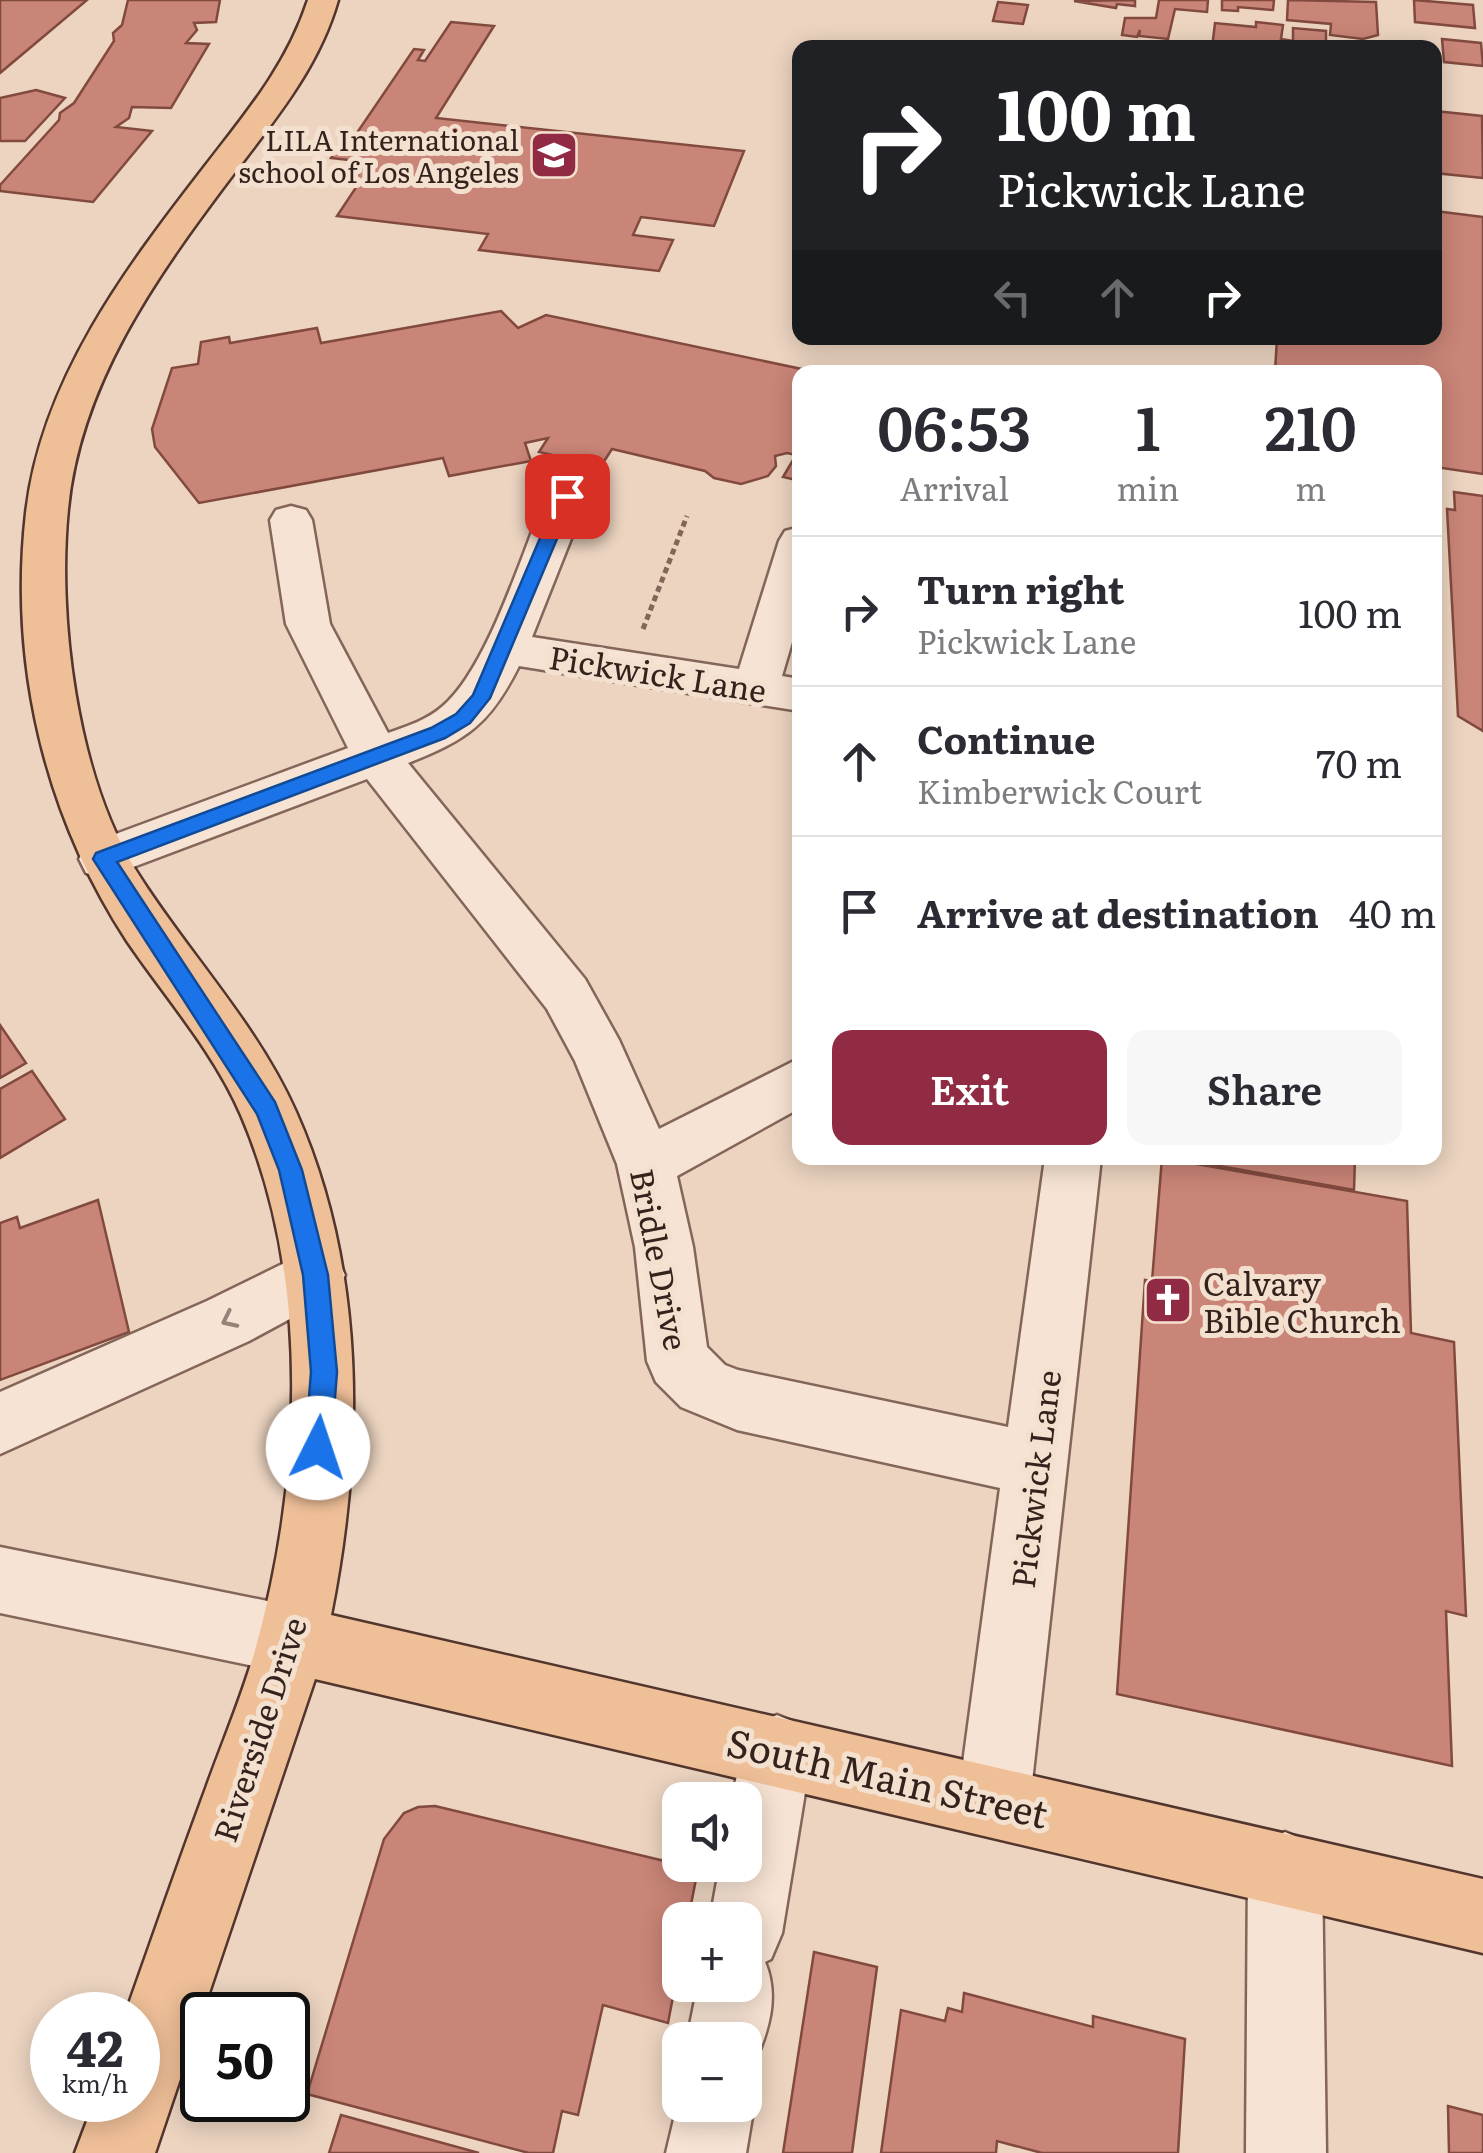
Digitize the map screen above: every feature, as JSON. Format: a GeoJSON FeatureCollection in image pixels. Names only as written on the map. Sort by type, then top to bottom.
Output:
{"type":"FeatureCollection","features":[{"type":"Feature","properties":{"kind":"main road","name":"Riverside Drive"},"geometry":{"type":"LineString","coordinates":[[160,2026],[292,1640],[312,1523],[324,1372],[316,1275],[290,1170],[267,1110],[104,859],[80,798],[53,680],[42,601],[48,502],[62,439],[82,382],[110,326],[181,221],[298,66],[315,34],[323,0]]}},
{"type":"Feature","properties":{"kind":"main road","name":"South Main Street"},"geometry":{"type":"LineString","coordinates":[[292,1640],[1483,1916]]}},
{"type":"Feature","properties":{"kind":"main road"},"geometry":{"type":"LineString","coordinates":[[115,2153],[126,2122]]}},
{"type":"Feature","properties":{"kind":"street"},"geometry":{"type":"LineString","coordinates":[[504,648],[567,496]]}},
{"type":"Feature","properties":{"kind":"street","name":"Bridle Drive"},"geometry":{"type":"LineString","coordinates":[[292,520],[308,624],[376,756],[566,994],[600,1056],[646,1164],[664,1248],[678,1360],[704,1386],[737,1400],[1038,1465]]}},
{"type":"Feature","properties":{"kind":"street"},"geometry":{"type":"LineString","coordinates":[[778,691],[792,596]]}},
{"type":"Feature","properties":{"kind":"street","name":"Pickwick Lane"},"geometry":{"type":"LineString","coordinates":[[104,859],[438,733],[463,718],[480,698],[504,648],[778,691]]}},
{"type":"Feature","properties":{"kind":"street"},"geometry":{"type":"LineString","coordinates":[[646,1164],[792,1085]]}},
{"type":"Feature","properties":{"kind":"street","name":"Pickwick Lane"},"geometry":{"type":"LineString","coordinates":[[994,1800],[1072,1165]]}},
{"type":"Feature","properties":{"kind":"street"},"geometry":{"type":"LineString","coordinates":[[0,1423],[228,1321],[316,1275]]}},
{"type":"Feature","properties":{"kind":"street"},"geometry":{"type":"LineString","coordinates":[[0,1580],[292,1640]]}},
{"type":"Feature","properties":{"kind":"street"},"geometry":{"type":"LineString","coordinates":[[750,1902],[777,1750]]}},
{"type":"Feature","properties":{"kind":"street"},"geometry":{"type":"LineString","coordinates":[[1285,1870],[1286,2153]]}},
{"type":"Feature","properties":{"kind":"street"},"geometry":{"type":"LineString","coordinates":[[706,2153],[712,2122]]}},
{"type":"Feature","properties":{"kind":"path"},"geometry":{"type":"LineString","coordinates":[[628,668],[687,516]]}},
{"type":"Feature","properties":{"kind":"building"},"geometry":{"type":"Polygon","coordinates":[[[0,0],[87,0],[0,73],[0,0]]]}},
{"type":"Feature","properties":{"kind":"building"},"geometry":{"type":"Polygon","coordinates":[[[128,0],[220,0],[216,22],[194,23],[197,30],[186,43],[209,44],[171,108],[132,107],[129,118],[116,127],[152,131],[93,202],[0,191],[0,185],[59,120],[60,113],[74,103],[114,41],[113,33],[122,25],[128,0]]]}},
{"type":"Feature","properties":{"kind":"building"},"geometry":{"type":"Polygon","coordinates":[[[1135,0],[1135,6],[1117,4],[1116,8],[1074,1],[1135,0]]]}},
{"type":"Feature","properties":{"kind":"building"},"geometry":{"type":"Polygon","coordinates":[[[1159,0],[1208,0],[1207,12],[1175,9],[1168,39],[1139,36],[1140,30],[1137,37],[1122,35],[1125,18],[1156,18],[1159,0]]]}},
{"type":"Feature","properties":{"kind":"building"},"geometry":{"type":"Polygon","coordinates":[[[1222,0],[1274,0],[1273,10],[1238,7],[1238,11],[1222,10],[1222,0]]]}},
{"type":"Feature","properties":{"kind":"building"},"geometry":{"type":"Polygon","coordinates":[[[1288,0],[1376,2],[1378,35],[1363,39],[1330,35],[1331,24],[1287,20],[1288,0]]]}},
{"type":"Feature","properties":{"kind":"building"},"geometry":{"type":"Polygon","coordinates":[[[1414,0],[1473,5],[1475,28],[1415,22],[1414,0]]]}},
{"type":"Feature","properties":{"kind":"building"},"geometry":{"type":"Polygon","coordinates":[[[998,2],[1028,5],[1023,24],[993,21],[998,2]]]}},
{"type":"Feature","properties":{"kind":"building"},"geometry":{"type":"Polygon","coordinates":[[[451,22],[494,26],[436,118],[744,151],[714,226],[641,217],[633,235],[673,240],[659,271],[479,250],[488,234],[337,216],[359,183],[353,182],[367,162],[331,158],[338,148],[346,149],[414,49],[424,50],[418,60],[425,61],[451,22]]]}},
{"type":"Feature","properties":{"kind":"building"},"geometry":{"type":"Polygon","coordinates":[[[1256,22],[1283,25],[1281,39],[1287,40],[1213,40],[1215,23],[1256,27],[1256,22]]]}},
{"type":"Feature","properties":{"kind":"building"},"geometry":{"type":"Polygon","coordinates":[[[1293,28],[1326,31],[1326,40],[1293,40],[1293,28]]]}},
{"type":"Feature","properties":{"kind":"building"},"geometry":{"type":"Polygon","coordinates":[[[1442,39],[1481,43],[1483,66],[1444,62],[1442,39]]]}},
{"type":"Feature","properties":{"kind":"building"},"geometry":{"type":"Polygon","coordinates":[[[36,90],[65,98],[25,141],[0,141],[0,98],[36,90]]]}},
{"type":"Feature","properties":{"kind":"building"},"geometry":{"type":"Polygon","coordinates":[[[1442,112],[1482,116],[1483,178],[1442,174],[1442,112]]]}},
{"type":"Feature","properties":{"kind":"building"},"geometry":{"type":"Polygon","coordinates":[[[1442,212],[1483,217],[1483,474],[1442,468],[1442,365],[1275,365],[1277,345],[1442,345],[1442,212]]]}},
{"type":"Feature","properties":{"kind":"building"},"geometry":{"type":"Polygon","coordinates":[[[501,311],[518,328],[546,315],[792,367],[792,454],[775,456],[776,466],[768,476],[741,484],[714,478],[705,471],[612,449],[601,466],[539,452],[548,438],[525,443],[531,461],[449,476],[443,458],[199,503],[155,447],[152,429],[172,368],[198,364],[201,342],[229,337],[230,343],[317,328],[321,343],[501,311]]]}},
{"type":"Feature","properties":{"kind":"building"},"geometry":{"type":"Polygon","coordinates":[[[792,462],[792,479],[783,477],[792,462]]]}},
{"type":"Feature","properties":{"kind":"building"},"geometry":{"type":"Polygon","coordinates":[[[1454,492],[1483,496],[1483,731],[1458,716],[1447,509],[1455,510],[1454,492]]]}},
{"type":"Feature","properties":{"kind":"building"},"geometry":{"type":"Polygon","coordinates":[[[0,1025],[26,1063],[0,1078],[0,1025]]]}},
{"type":"Feature","properties":{"kind":"building"},"geometry":{"type":"Polygon","coordinates":[[[32,1071],[65,1119],[0,1158],[0,1089],[32,1071]]]}},
{"type":"Feature","properties":{"kind":"building"},"geometry":{"type":"Polygon","coordinates":[[[1161,1165],[1202,1165],[1407,1201],[1411,1333],[1454,1342],[1466,1616],[1446,1611],[1452,1766],[1117,1694],[1145,1280],[1152,1281],[1161,1165]]]}},
{"type":"Feature","properties":{"kind":"building"},"geometry":{"type":"Polygon","coordinates":[[[1214,1165],[1355,1165],[1354,1190],[1214,1165]]]}},
{"type":"Feature","properties":{"kind":"building"},"geometry":{"type":"Polygon","coordinates":[[[98,1200],[129,1332],[0,1380],[0,1223],[17,1217],[20,1228],[98,1200]]]}},
{"type":"Feature","properties":{"kind":"building"},"geometry":{"type":"Polygon","coordinates":[[[435,1806],[662,1860],[662,1882],[695,1882],[692,1902],[662,1902],[662,2002],[672,2002],[668,2022],[603,2005],[578,2115],[562,2111],[553,2153],[529,2153],[310,2095],[384,1839],[404,1813],[435,1806]]]}},
{"type":"Feature","properties":{"kind":"building"},"geometry":{"type":"Polygon","coordinates":[[[814,1952],[877,1967],[852,2153],[783,2153],[814,1952]]]}},
{"type":"Feature","properties":{"kind":"building"},"geometry":{"type":"Polygon","coordinates":[[[964,1993],[1093,2027],[1093,2016],[1185,2039],[1178,2153],[1042,2153],[997,2141],[996,2153],[881,2153],[901,2010],[945,2021],[948,2008],[962,2012],[964,1993]]]}},
{"type":"Feature","properties":{"kind":"building"},"geometry":{"type":"Polygon","coordinates":[[[1448,2106],[1483,2115],[1483,2153],[1449,2153],[1448,2106]]]}},
{"type":"Feature","properties":{"kind":"building"},"geometry":{"type":"Polygon","coordinates":[[[341,2115],[479,2153],[329,2153],[341,2115]]]}},
{"type":"Feature","properties":{"kind":"place","name":"LILA International school of Los Angeles"},"geometry":{"type":"Point","coordinates":[554,155]}},
{"type":"Feature","properties":{"kind":"place","name":"Calvary Bible Church"},"geometry":{"type":"Point","coordinates":[1168,1300]}},
{"type":"Feature","properties":{"kind":"route"},"geometry":{"type":"LineString","coordinates":[[318,1448],[324,1372],[316,1275],[290,1170],[267,1110],[104,859],[438,733],[463,718],[480,698],[504,648],[567,496]]}}]}
